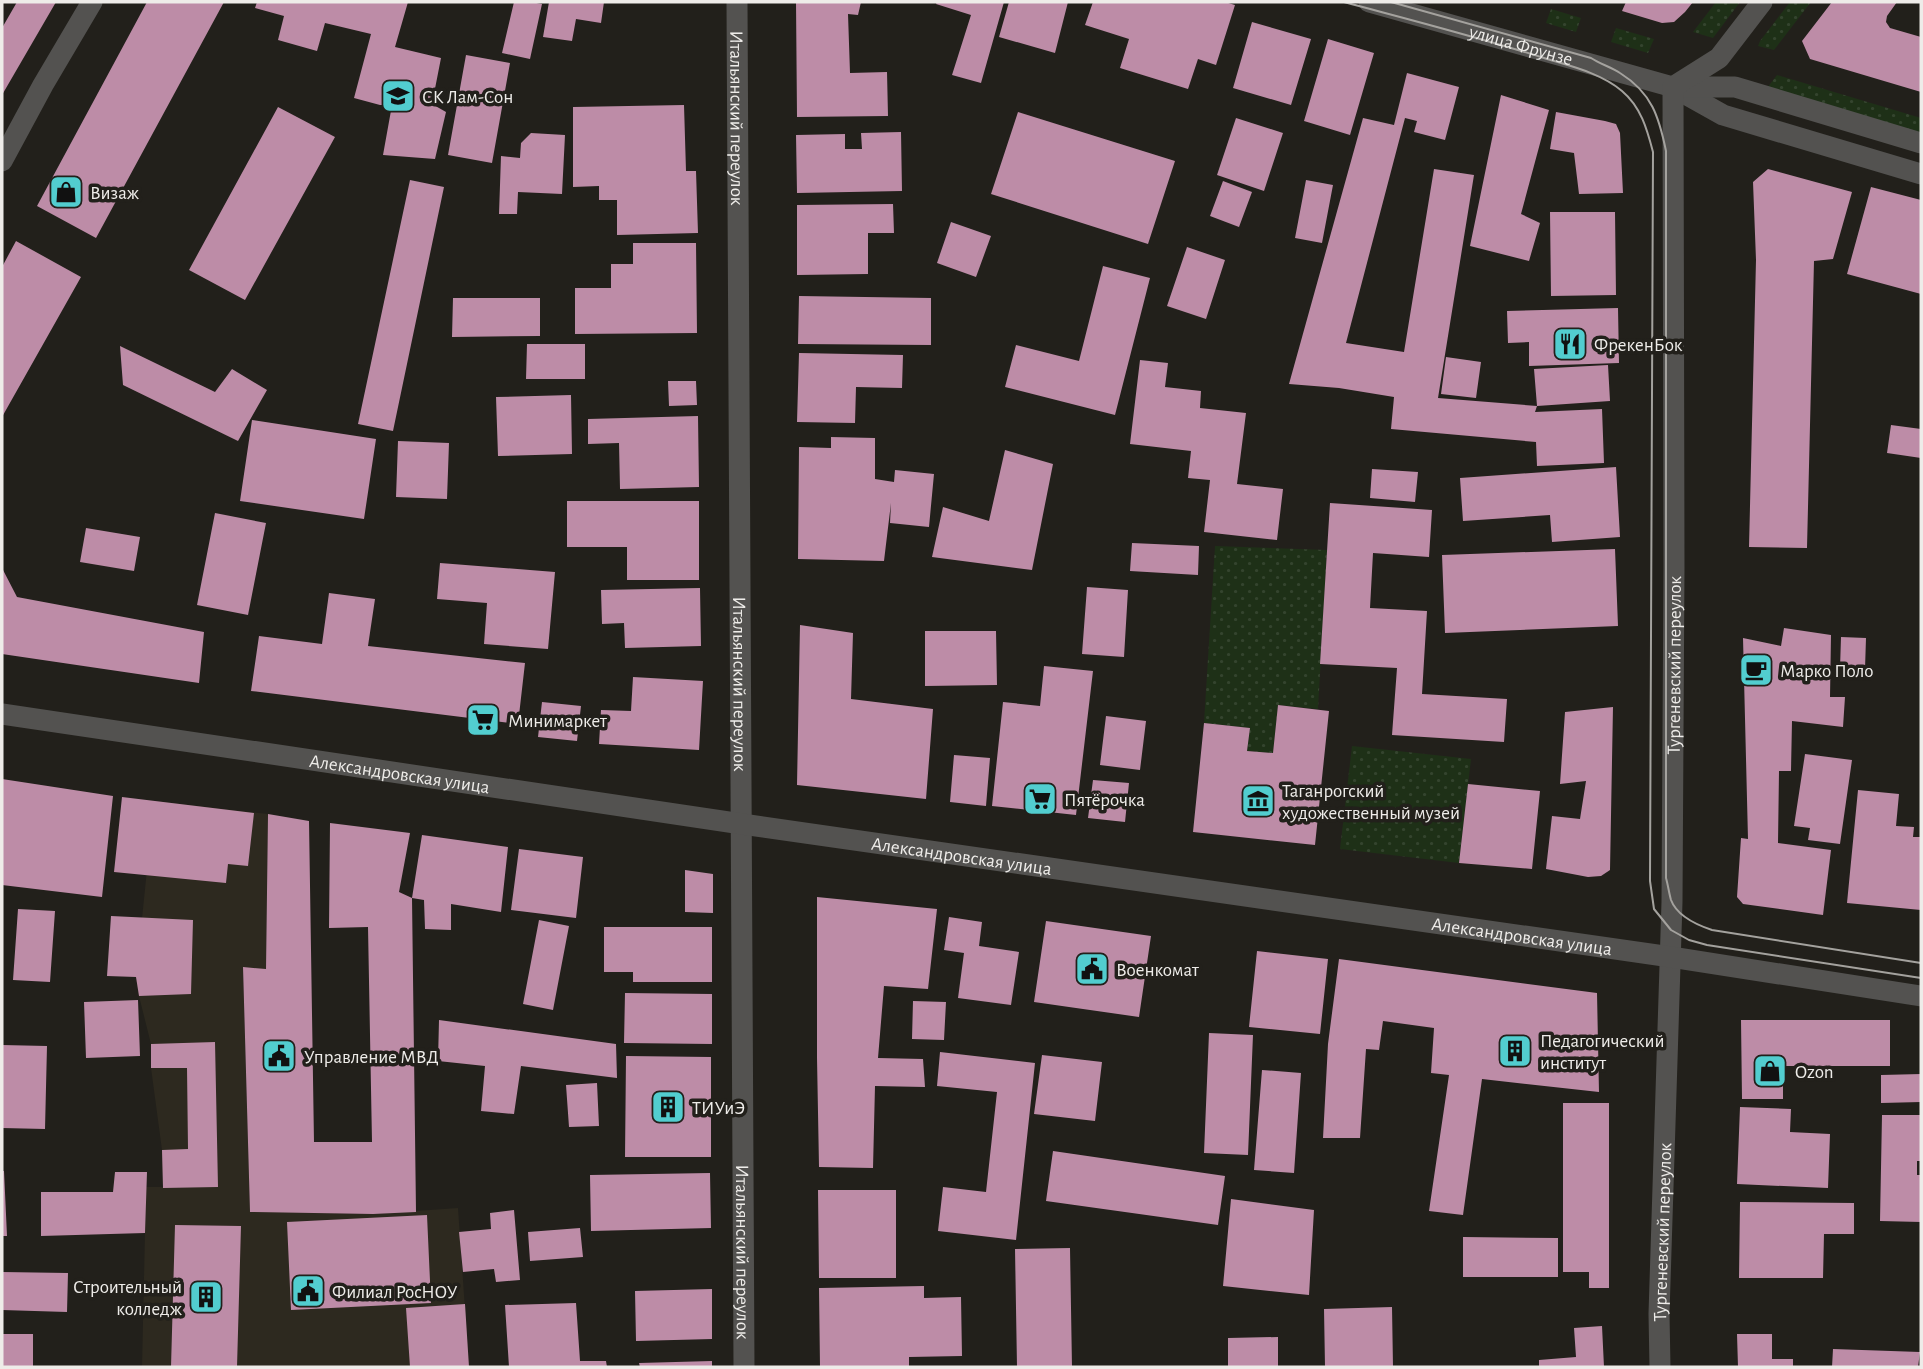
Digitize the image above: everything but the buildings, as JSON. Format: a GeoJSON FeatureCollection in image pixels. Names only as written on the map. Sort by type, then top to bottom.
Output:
{"type":"FeatureCollection","features":[{"type":"Feature","properties":{"kind":"street"},"geometry":{"type":"LineString","coordinates":[[2,161],[92,2]]}},
{"type":"Feature","properties":{"kind":"street","name":"Итальянский переулок"},"geometry":{"type":"LineString","coordinates":[[737,2],[744,1367]]}},
{"type":"Feature","properties":{"kind":"street","name":"улица Фрунзе"},"geometry":{"type":"LineString","coordinates":[[1368,2],[1673,87],[1723,115],[1921,174]]}},
{"type":"Feature","properties":{"kind":"street"},"geometry":{"type":"LineString","coordinates":[[1673,87],[1719,58],[1762,2]]}},
{"type":"Feature","properties":{"kind":"street","name":"улица Фрунзе"},"geometry":{"type":"LineString","coordinates":[[1673,87],[1734,87],[1921,143]]}},
{"type":"Feature","properties":{"kind":"street","name":"Тургеневский переулок"},"geometry":{"type":"LineString","coordinates":[[1660,1367],[1671,957],[1674,581],[1673,87]]}},
{"type":"Feature","properties":{"kind":"street","name":"Александровская улица"},"geometry":{"type":"LineString","coordinates":[[2,714],[742,824],[1671,957],[1921,996]]}},
{"type":"Feature","properties":{"kind":"shaded area"},"geometry":{"type":"Polygon","coordinates":[[[154,801],[268,814],[266,969],[243,968],[250,1211],[373,1214],[458,1208],[469,1367],[142,1367],[146,1187],[163,1187],[151,1044],[136,977],[154,801]]]}},
{"type":"Feature","properties":{"kind":"green space"},"geometry":{"type":"Polygon","coordinates":[[[1716,2],[1740,2],[1713,38],[1693,32],[1716,2]]]}},
{"type":"Feature","properties":{"kind":"green space"},"geometry":{"type":"Polygon","coordinates":[[[1790,2],[1811,2],[1774,50],[1758,46],[1760,41],[1790,2]]]}},
{"type":"Feature","properties":{"kind":"green space"},"geometry":{"type":"Polygon","coordinates":[[[1551,9],[1581,18],[1576,32],[1546,23],[1551,9]]]}},
{"type":"Feature","properties":{"kind":"green space"},"geometry":{"type":"Polygon","coordinates":[[[1616,28],[1654,39],[1648,53],[1611,42],[1616,28]]]}},
{"type":"Feature","properties":{"kind":"green space"},"geometry":{"type":"Polygon","coordinates":[[[1777,75],[1921,118],[1921,136],[1767,88],[1777,75]]]}},
{"type":"Feature","properties":{"kind":"green space"},"geometry":{"type":"Polygon","coordinates":[[[1215,546],[1327,550],[1318,709],[1278,705],[1273,753],[1247,751],[1250,728],[1204,723],[1215,546]]]}},
{"type":"Feature","properties":{"kind":"green space"},"geometry":{"type":"Polygon","coordinates":[[[1352,746],[1471,759],[1459,863],[1340,849],[1352,746]]]}},
{"type":"Feature","properties":{"kind":"tram line"},"geometry":{"type":"LineString","coordinates":[[1344,2],[1585,71],[1614,85],[1629,97],[1639,111],[1653,152],[1650,881],[1654,909],[1671,930],[1689,940],[1707,945],[1921,978]]}},
{"type":"Feature","properties":{"kind":"tram line"},"geometry":{"type":"LineString","coordinates":[[1391,2],[1591,58],[1620,73],[1640,89],[1657,117],[1666,151],[1666,878],[1674,906],[1688,919],[1712,930],[1921,963]]}},
{"type":"Feature","properties":{"kind":"place","name":"СК Лам-Сон"},"geometry":{"type":"Point","coordinates":[398,96]}},
{"type":"Feature","properties":{"kind":"place","name":"Визаж"},"geometry":{"type":"Point","coordinates":[66,192]}},
{"type":"Feature","properties":{"kind":"place","name":"ФрекенБок"},"geometry":{"type":"Point","coordinates":[1570,344]}},
{"type":"Feature","properties":{"kind":"place","name":"Марко Поло"},"geometry":{"type":"Point","coordinates":[1756,670]}},
{"type":"Feature","properties":{"kind":"place","name":"Минимаркет"},"geometry":{"type":"Point","coordinates":[483,720]}},
{"type":"Feature","properties":{"kind":"place","name":"Пятёрочка"},"geometry":{"type":"Point","coordinates":[1040,799]}},
{"type":"Feature","properties":{"kind":"place","name":"Таганрогский художественный музей"},"geometry":{"type":"Point","coordinates":[1258,801]}},
{"type":"Feature","properties":{"kind":"place","name":"Военкомат"},"geometry":{"type":"Point","coordinates":[1092,969]}},
{"type":"Feature","properties":{"kind":"place","name":"Педагогический институт"},"geometry":{"type":"Point","coordinates":[1515,1051]}},
{"type":"Feature","properties":{"kind":"place","name":"Управление МВД"},"geometry":{"type":"Point","coordinates":[279,1056]}},
{"type":"Feature","properties":{"kind":"place","name":"Ozon"},"geometry":{"type":"Point","coordinates":[1770,1071]}},
{"type":"Feature","properties":{"kind":"place","name":"ТИУиЭ"},"geometry":{"type":"Point","coordinates":[668,1107]}},
{"type":"Feature","properties":{"kind":"place","name":"Филиал РосНОУ"},"geometry":{"type":"Point","coordinates":[308,1291]}},
{"type":"Feature","properties":{"kind":"place","name":"Строительный колледж"},"geometry":{"type":"Point","coordinates":[206,1297]}}]}
